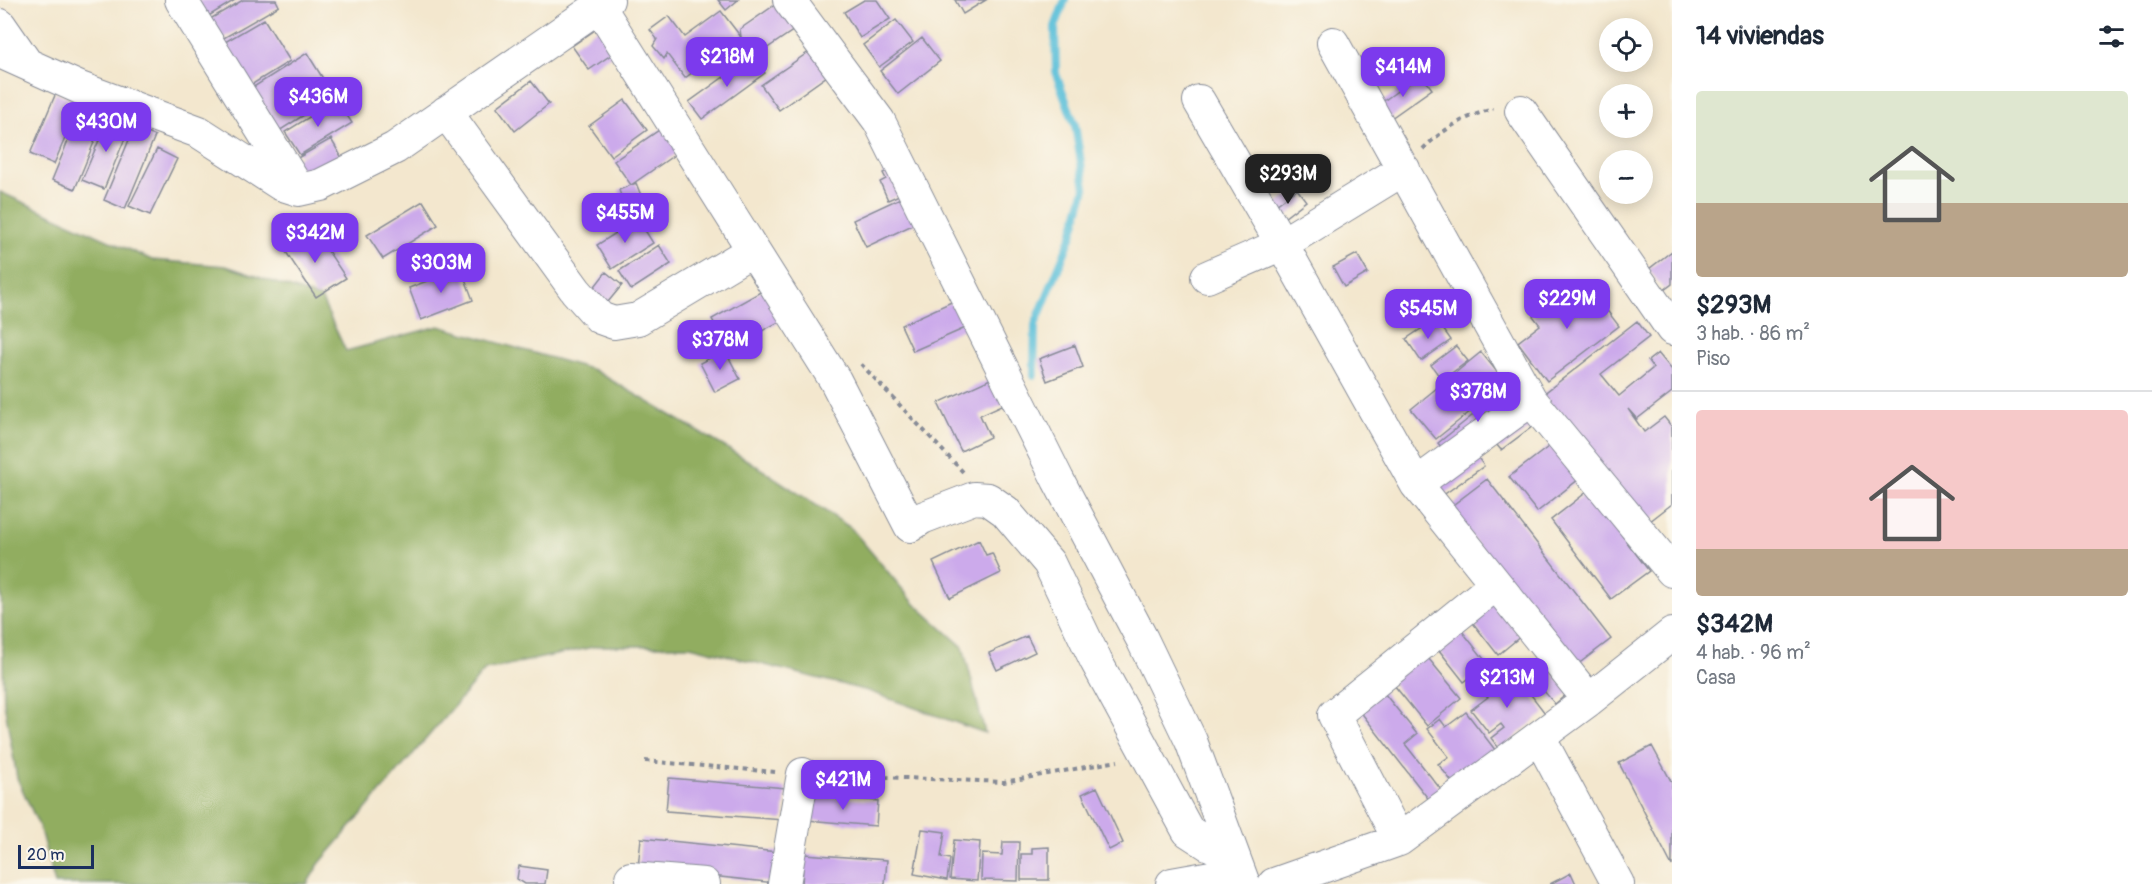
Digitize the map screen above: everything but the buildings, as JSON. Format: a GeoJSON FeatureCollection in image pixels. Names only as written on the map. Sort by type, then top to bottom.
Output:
{"type":"FeatureCollection","features":[{"type":"Feature","properties":{"kind":"street"},"geometry":{"type":"LineString","coordinates":[[181,0],[299,190]]}},
{"type":"Feature","properties":{"kind":"street"},"geometry":{"type":"LineString","coordinates":[[789,0],[879,121],[1058,480],[1165,686],[1191,741],[1239,871]]}},
{"type":"Feature","properties":{"kind":"street"},"geometry":{"type":"LineString","coordinates":[[0,25],[14,58],[80,88],[199,132],[280,184],[299,190],[321,185],[395,148],[604,3],[753,250],[835,380],[910,526],[922,518],[974,498],[988,499],[1005,511],[1049,563],[1073,616],[1188,831],[1208,844],[1239,871]]}},
{"type":"Feature","properties":{"kind":"street"},"geometry":{"type":"LineString","coordinates":[[1333,43],[1532,400],[1672,571]]}},
{"type":"Feature","properties":{"kind":"street"},"geometry":{"type":"LineString","coordinates":[[1199,101],[1416,484],[1589,700]]}},
{"type":"Feature","properties":{"kind":"street"},"geometry":{"type":"LineString","coordinates":[[1521,111],[1672,329]]}},
{"type":"Feature","properties":{"kind":"street"},"geometry":{"type":"LineString","coordinates":[[446,112],[576,291],[600,318],[614,323],[638,319],[753,250]]}},
{"type":"Feature","properties":{"kind":"street"},"geometry":{"type":"LineString","coordinates":[[1207,277],[1282,244],[1404,169]]}},
{"type":"Feature","properties":{"kind":"street"},"geometry":{"type":"LineString","coordinates":[[1416,484],[1532,400]]}},
{"type":"Feature","properties":{"kind":"street"},"geometry":{"type":"LineString","coordinates":[[1399,840],[1334,715],[1496,584]]}},
{"type":"Feature","properties":{"kind":"street"},"geometry":{"type":"LineString","coordinates":[[1274,884],[1399,840],[1589,700],[1672,634]]}},
{"type":"Feature","properties":{"kind":"street"},"geometry":{"type":"LineString","coordinates":[[1128,720],[1165,686]]}},
{"type":"Feature","properties":{"kind":"street"},"geometry":{"type":"LineString","coordinates":[[1539,737],[1618,884]]}},
{"type":"Feature","properties":{"kind":"street"},"geometry":{"type":"LineString","coordinates":[[784,884],[803,774]]}},
{"type":"Feature","properties":{"kind":"street"},"geometry":{"type":"LineString","coordinates":[[1172,884],[1239,871]]}},
{"type":"Feature","properties":{"kind":"street"},"geometry":{"type":"LineString","coordinates":[[631,878],[704,884]]}},
{"type":"Feature","properties":{"kind":"path"},"geometry":{"type":"LineString","coordinates":[[1404,169],[1436,137],[1471,115],[1496,108],[1521,111]]}},
{"type":"Feature","properties":{"kind":"path"},"geometry":{"type":"LineString","coordinates":[[858,361],[988,499]]}},
{"type":"Feature","properties":{"kind":"path"},"geometry":{"type":"LineString","coordinates":[[645,761],[803,774],[1004,783],[1147,756]]}},
{"type":"Feature","properties":{"kind":"green space"},"geometry":{"type":"Polygon","coordinates":[[[0,192],[152,260],[226,266],[321,298],[346,351],[439,326],[594,370],[752,463],[851,528],[915,604],[963,647],[985,733],[868,691],[690,646],[598,646],[485,670],[319,864],[307,884],[55,884],[39,826],[17,778],[4,703],[0,545],[0,192]]]}},
{"type":"Feature","properties":{"kind":"waterway"},"geometry":{"type":"LineString","coordinates":[[1034,375],[1035,325],[1072,235],[1085,188],[1075,125],[1056,74],[1055,27],[1065,0]]}}]}
